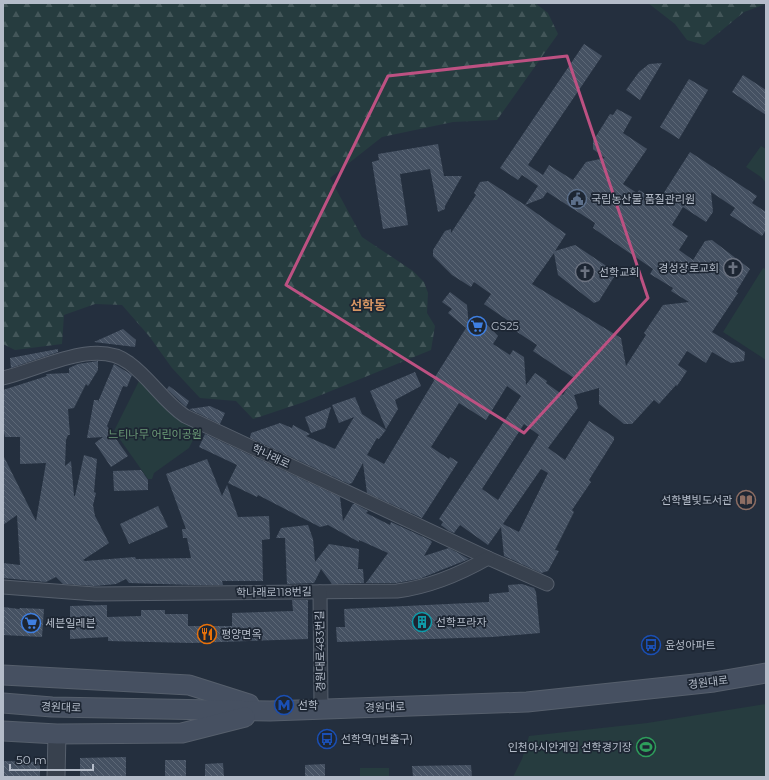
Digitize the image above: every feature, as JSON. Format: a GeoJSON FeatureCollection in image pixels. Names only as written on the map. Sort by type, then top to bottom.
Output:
{"type":"FeatureCollection","features":[{"type":"Feature","properties":{"kind":"main road","name":"경원대로"},"geometry":{"type":"LineString","coordinates":[[3,703],[52,707],[270,711],[527,702],[714,682],[766,674]]}},
{"type":"Feature","properties":{"kind":"main road"},"geometry":{"type":"LineString","coordinates":[[3,676],[189,686],[270,711]]}},
{"type":"Feature","properties":{"kind":"main road"},"geometry":{"type":"LineString","coordinates":[[3,731],[57,734],[182,733],[270,711]]}},
{"type":"Feature","properties":{"kind":"street","name":"학나래로"},"geometry":{"type":"LineString","coordinates":[[3,378],[23,374],[74,355],[88,353],[117,356],[129,362],[169,403],[185,416],[488,558],[547,584]]}},
{"type":"Feature","properties":{"kind":"street","name":"학나래로118번길"},"geometry":{"type":"LineString","coordinates":[[3,587],[95,594],[397,591],[410,589],[464,571],[488,558]]}},
{"type":"Feature","properties":{"kind":"street","name":"경원대로483번길"},"geometry":{"type":"LineString","coordinates":[[320,592],[321,709]]}},
{"type":"Feature","properties":{"kind":"street"},"geometry":{"type":"LineString","coordinates":[[56,777],[57,734]]}},
{"type":"Feature","properties":{"kind":"highlighted area"},"geometry":{"type":"Polygon","coordinates":[[[567,56],[648,298],[524,433],[286,285],[388,76],[567,56]]]}},
{"type":"Feature","properties":{"kind":"green space"},"geometry":{"type":"Polygon","coordinates":[[[3,3],[535,3],[548,13],[558,34],[497,120],[453,122],[382,137],[330,178],[362,237],[413,271],[424,282],[428,293],[427,313],[435,326],[431,350],[304,402],[253,419],[236,401],[200,398],[172,368],[149,336],[122,305],[95,304],[64,315],[62,344],[15,350],[3,344],[3,3]]]}},
{"type":"Feature","properties":{"kind":"green space"},"geometry":{"type":"Polygon","coordinates":[[[648,3],[766,4],[744,12],[704,45],[687,40],[675,24],[648,3]]]}},
{"type":"Feature","properties":{"kind":"green space"},"geometry":{"type":"Polygon","coordinates":[[[761,146],[766,149],[766,183],[761,177],[746,167],[761,146]]]}},
{"type":"Feature","properties":{"kind":"green space"},"geometry":{"type":"Polygon","coordinates":[[[763,268],[766,269],[766,360],[723,332],[763,268]]]}},
{"type":"Feature","properties":{"kind":"green space","name":"느티나무 어린이공원"},"geometry":{"type":"Polygon","coordinates":[[[141,377],[201,424],[189,448],[154,473],[152,479],[148,479],[114,431],[141,377]]]}},
{"type":"Feature","properties":{"kind":"green space","name":"인천아시안게임 선학경기장"},"geometry":{"type":"Polygon","coordinates":[[[766,704],[766,777],[513,777],[522,759],[529,736],[647,723],[766,704]]]}},
{"type":"Feature","properties":{"kind":"green space"},"geometry":{"type":"Polygon","coordinates":[[[360,768],[389,768],[389,777],[360,777],[360,768]]]}},
{"type":"Feature","properties":{"kind":"building"},"geometry":{"type":"Polygon","coordinates":[[[584,44],[602,56],[528,165],[543,175],[549,165],[573,180],[586,162],[605,158],[593,149],[593,141],[610,114],[613,115],[617,109],[632,117],[623,133],[647,149],[623,184],[637,193],[639,190],[658,202],[690,152],[757,196],[752,203],[766,212],[766,230],[762,236],[730,215],[735,208],[711,192],[713,212],[706,222],[683,207],[672,225],[688,236],[679,250],[693,260],[705,241],[712,240],[750,269],[736,292],[738,293],[712,332],[745,352],[744,361],[731,363],[712,352],[706,363],[687,351],[678,365],[687,371],[677,386],[676,385],[659,404],[654,400],[632,424],[624,424],[599,404],[599,388],[574,395],[578,408],[548,448],[565,460],[589,421],[614,437],[614,440],[589,480],[591,482],[572,510],[574,512],[555,550],[559,551],[548,571],[541,573],[504,556],[501,527],[488,545],[460,525],[454,533],[449,531],[441,525],[443,522],[439,519],[521,396],[507,386],[486,420],[459,403],[431,447],[449,459],[450,457],[458,462],[422,518],[367,493],[363,463],[352,483],[349,484],[250,438],[251,433],[280,423],[292,428],[293,425],[310,434],[306,436],[335,449],[354,417],[339,423],[332,405],[355,397],[362,414],[386,430],[379,439],[377,438],[367,455],[384,464],[435,379],[433,380],[466,328],[448,313],[452,309],[442,302],[450,292],[467,305],[469,327],[474,319],[481,319],[498,336],[493,344],[510,355],[513,350],[524,357],[526,385],[535,373],[563,395],[574,378],[533,351],[537,345],[511,328],[520,329],[484,304],[491,294],[474,282],[471,287],[452,275],[433,256],[433,250],[445,231],[451,229],[451,233],[476,195],[474,193],[480,182],[488,181],[525,205],[538,186],[522,175],[518,180],[500,168],[584,44]],[[547,192],[543,198],[525,205],[566,234],[555,251],[575,245],[611,269],[614,277],[599,301],[594,303],[558,275],[554,253],[532,284],[621,338],[626,366],[646,335],[644,333],[663,305],[689,302],[671,291],[673,288],[650,274],[653,269],[593,228],[595,223],[547,192]],[[524,424],[482,489],[498,500],[539,435],[524,424]],[[541,469],[503,524],[519,532],[548,473],[541,469]]]}},
{"type":"Feature","properties":{"kind":"building"},"geometry":{"type":"Polygon","coordinates":[[[662,63],[640,100],[626,90],[639,72],[649,64],[662,63]]]}},
{"type":"Feature","properties":{"kind":"building"},"geometry":{"type":"Polygon","coordinates":[[[743,75],[766,90],[766,115],[732,92],[743,75]]]}},
{"type":"Feature","properties":{"kind":"building"},"geometry":{"type":"Polygon","coordinates":[[[689,79],[708,90],[679,139],[660,127],[689,79]]]}},
{"type":"Feature","properties":{"kind":"building"},"geometry":{"type":"Polygon","coordinates":[[[438,144],[444,176],[462,176],[445,206],[445,209],[438,212],[430,169],[400,174],[408,225],[383,229],[372,162],[379,160],[378,154],[438,144]]]}},
{"type":"Feature","properties":{"kind":"building"},"geometry":{"type":"Polygon","coordinates":[[[123,329],[136,340],[135,347],[94,342],[123,329]]]}},
{"type":"Feature","properties":{"kind":"building"},"geometry":{"type":"Polygon","coordinates":[[[58,349],[58,352],[11,368],[10,358],[58,349]]]}},
{"type":"Feature","properties":{"kind":"building"},"geometry":{"type":"Polygon","coordinates":[[[98,361],[98,370],[88,386],[86,384],[74,408],[68,409],[70,435],[68,435],[66,440],[65,466],[71,461],[74,496],[84,455],[97,459],[94,492],[96,493],[93,505],[95,516],[109,543],[83,560],[135,557],[136,559],[191,558],[187,538],[183,538],[182,529],[186,529],[166,474],[207,459],[222,496],[227,485],[238,517],[269,516],[270,539],[262,540],[263,581],[222,581],[223,585],[194,585],[129,583],[126,579],[116,584],[95,586],[63,584],[56,577],[46,582],[3,578],[3,563],[20,565],[17,515],[3,525],[3,455],[36,521],[46,463],[20,464],[20,437],[5,437],[3,427],[3,390],[47,376],[46,374],[69,373],[69,368],[78,364],[98,361]]]}},
{"type":"Feature","properties":{"kind":"building"},"geometry":{"type":"Polygon","coordinates":[[[114,364],[132,375],[127,387],[123,386],[107,426],[128,456],[111,467],[95,443],[103,437],[87,438],[94,400],[98,400],[98,402],[114,364]]]}},
{"type":"Feature","properties":{"kind":"building"},"geometry":{"type":"Polygon","coordinates":[[[415,372],[421,386],[395,400],[398,409],[386,429],[370,391],[415,372]]]}},
{"type":"Feature","properties":{"kind":"building"},"geometry":{"type":"Polygon","coordinates":[[[169,386],[189,401],[186,407],[167,389],[169,386]]]}},
{"type":"Feature","properties":{"kind":"building"},"geometry":{"type":"Polygon","coordinates":[[[210,406],[225,413],[220,424],[189,409],[210,406]]]}},
{"type":"Feature","properties":{"kind":"building"},"geometry":{"type":"Polygon","coordinates":[[[331,407],[325,428],[311,433],[305,417],[331,407]]]}},
{"type":"Feature","properties":{"kind":"building"},"geometry":{"type":"Polygon","coordinates":[[[205,434],[340,497],[343,521],[353,504],[355,504],[368,511],[366,513],[390,525],[391,522],[430,540],[432,542],[424,556],[449,548],[469,559],[419,579],[396,583],[366,583],[388,553],[359,540],[359,542],[328,525],[320,527],[258,495],[257,497],[228,483],[237,465],[199,447],[205,434]]]}},
{"type":"Feature","properties":{"kind":"building"},"geometry":{"type":"Polygon","coordinates":[[[141,470],[148,480],[148,490],[114,491],[113,471],[141,470]]]}},
{"type":"Feature","properties":{"kind":"building"},"geometry":{"type":"Polygon","coordinates":[[[158,506],[168,527],[129,544],[120,524],[158,506]]]}},
{"type":"Feature","properties":{"kind":"building"},"geometry":{"type":"Polygon","coordinates":[[[308,525],[313,539],[315,562],[329,544],[359,549],[358,569],[363,569],[364,583],[332,584],[321,569],[314,583],[287,584],[285,538],[276,538],[281,528],[308,525]]]}},
{"type":"Feature","properties":{"kind":"building"},"geometry":{"type":"Polygon","coordinates":[[[522,584],[534,588],[536,592],[540,633],[492,637],[337,642],[336,627],[345,627],[344,609],[489,602],[489,594],[509,592],[508,585],[522,584]]]}},
{"type":"Feature","properties":{"kind":"building"},"geometry":{"type":"Polygon","coordinates":[[[292,600],[308,600],[308,639],[192,643],[108,641],[108,637],[70,639],[70,606],[107,605],[107,617],[141,616],[141,610],[165,610],[165,614],[188,614],[188,626],[232,626],[232,613],[293,611],[292,600]]]}},
{"type":"Feature","properties":{"kind":"building"},"geometry":{"type":"Polygon","coordinates":[[[3,607],[19,609],[44,609],[42,637],[3,635],[3,607]]]}},
{"type":"Feature","properties":{"kind":"building"},"geometry":{"type":"Polygon","coordinates":[[[126,757],[126,777],[80,777],[80,758],[126,757]]]}},
{"type":"Feature","properties":{"kind":"building"},"geometry":{"type":"Polygon","coordinates":[[[165,760],[186,760],[186,777],[165,777],[165,760]]]}},
{"type":"Feature","properties":{"kind":"building"},"geometry":{"type":"Polygon","coordinates":[[[3,761],[40,762],[40,777],[3,777],[3,761]]]}},
{"type":"Feature","properties":{"kind":"building"},"geometry":{"type":"Polygon","coordinates":[[[223,763],[224,777],[205,777],[205,764],[223,763]]]}},
{"type":"Feature","properties":{"kind":"building"},"geometry":{"type":"Polygon","coordinates":[[[325,764],[325,777],[305,777],[305,765],[325,764]]]}},
{"type":"Feature","properties":{"kind":"building"},"geometry":{"type":"Polygon","coordinates":[[[471,765],[472,777],[413,777],[412,766],[471,765]]]}},
{"type":"Feature","properties":{"kind":"place","name":"국립농산물 품질관리원"},"geometry":{"type":"Point","coordinates":[577,199]}},
{"type":"Feature","properties":{"kind":"place","name":"경성장로교회"},"geometry":{"type":"Point","coordinates":[733,268]}},
{"type":"Feature","properties":{"kind":"place","name":"선학교회"},"geometry":{"type":"Point","coordinates":[585,272]}},
{"type":"Feature","properties":{"kind":"place","name":"GS25"},"geometry":{"type":"Point","coordinates":[477,326]}},
{"type":"Feature","properties":{"kind":"place","name":"선학별빛도서관"},"geometry":{"type":"Point","coordinates":[746,500]}},
{"type":"Feature","properties":{"kind":"place","name":"선학프라자"},"geometry":{"type":"Point","coordinates":[422,622]}},
{"type":"Feature","properties":{"kind":"place","name":"세븐일레븐"},"geometry":{"type":"Point","coordinates":[31,623]}},
{"type":"Feature","properties":{"kind":"place","name":"평양면옥"},"geometry":{"type":"Point","coordinates":[207,634]}},
{"type":"Feature","properties":{"kind":"place","name":"윤성아파트"},"geometry":{"type":"Point","coordinates":[651,645]}},
{"type":"Feature","properties":{"kind":"place","name":"선학"},"geometry":{"type":"Point","coordinates":[284,705]}},
{"type":"Feature","properties":{"kind":"place","name":"선학역(1번출구)"},"geometry":{"type":"Point","coordinates":[327,739]}},
{"type":"Feature","properties":{"kind":"place","name":"인천아시안게임 선학경기장"},"geometry":{"type":"Point","coordinates":[646,747]}},
{"type":"Feature","properties":{"kind":"district","name":"선학동"},"geometry":{"type":"Point","coordinates":[368,305]}}]}
